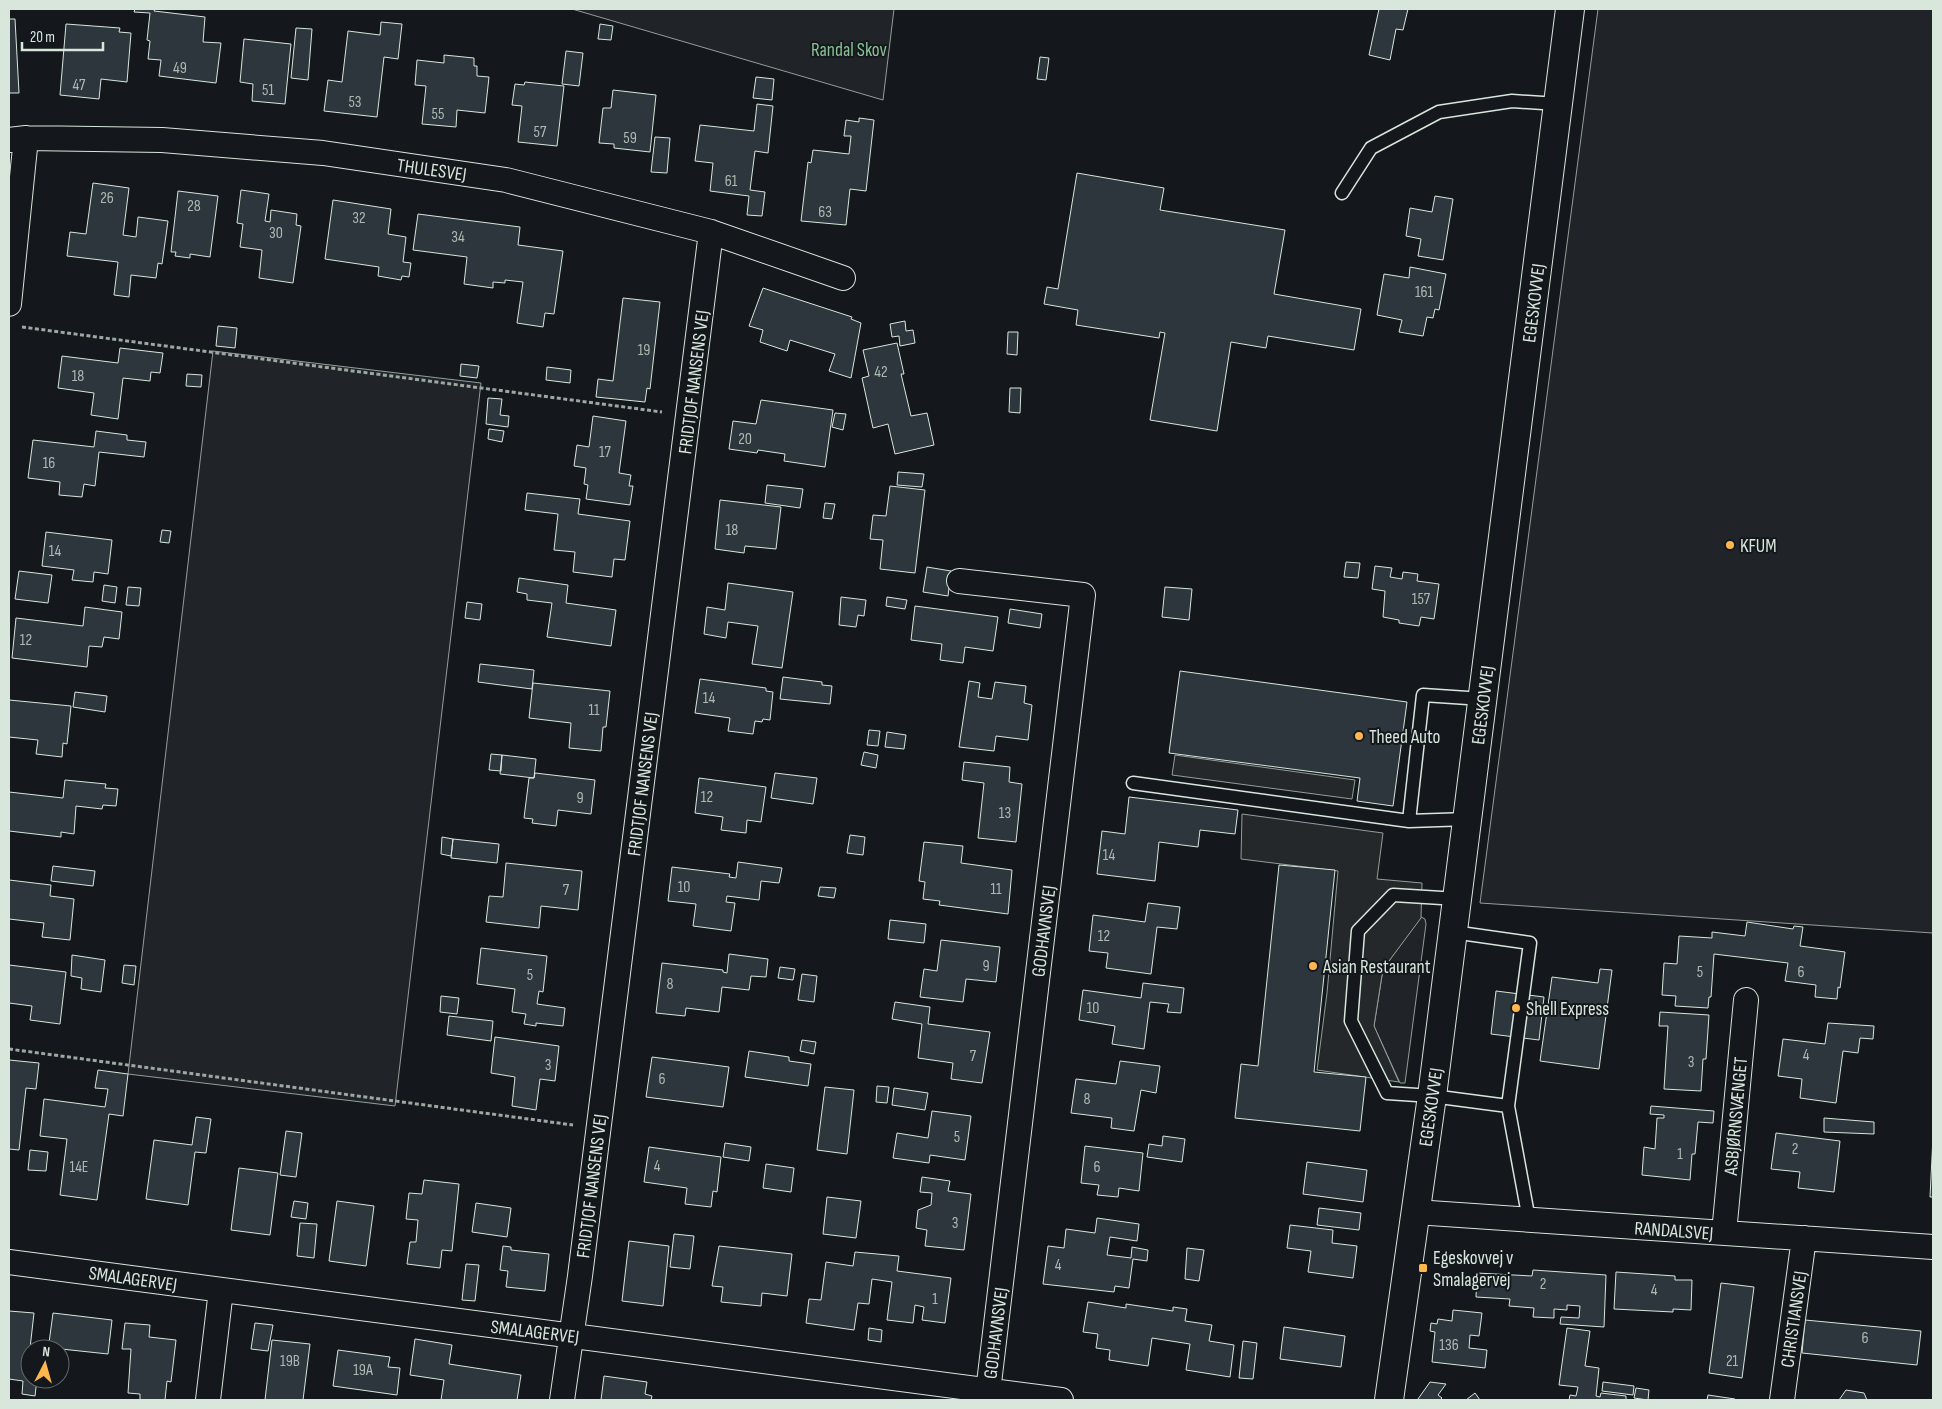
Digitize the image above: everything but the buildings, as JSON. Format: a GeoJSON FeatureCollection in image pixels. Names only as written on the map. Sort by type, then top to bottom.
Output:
{"type":"FeatureCollection","features":[{"type":"Feature","properties":{"kind":"street","name":"EGESKOVVEJ"},"geometry":{"type":"LineString","coordinates":[[1389,1400],[1458,899],[1570,9]]}},
{"type":"Feature","properties":{"kind":"street","name":"THULESVEJ"},"geometry":{"type":"LineString","coordinates":[[18,139],[162,140],[323,153],[506,180],[711,232],[843,278]]}},
{"type":"Feature","properties":{"kind":"street"},"geometry":{"type":"LineString","coordinates":[[9,304],[18,139]]}},
{"type":"Feature","properties":{"kind":"street","name":"FRIDTJOF NANSENS VEJ"},"geometry":{"type":"LineString","coordinates":[[562,1400],[711,232]]}},
{"type":"Feature","properties":{"kind":"street","name":"GODHAVNSVEJ"},"geometry":{"type":"LineString","coordinates":[[959,581],[1083,595],[987,1395]]}},
{"type":"Feature","properties":{"kind":"street","name":"ASBJØRNSVÆNGET"},"geometry":{"type":"LineString","coordinates":[[1724,1233],[1746,1000]]}},
{"type":"Feature","properties":{"kind":"street","name":"RANDALSVEJ"},"geometry":{"type":"LineString","coordinates":[[1415,1212],[1933,1247]]}},
{"type":"Feature","properties":{"kind":"street","name":"CHRISTIANSVEJ"},"geometry":{"type":"LineString","coordinates":[[1782,1400],[1804,1238]]}},
{"type":"Feature","properties":{"kind":"street","name":"SMALAGERVEJ"},"geometry":{"type":"LineString","coordinates":[[9,1262],[571,1336],[987,1395],[1061,1400]]}},
{"type":"Feature","properties":{"kind":"street"},"geometry":{"type":"LineString","coordinates":[[208,1400],[221,1290]]}},
{"type":"Feature","properties":{"kind":"lane"},"geometry":{"type":"LineString","coordinates":[[1342,194],[1371,148],[1438,112],[1512,101],[1558,104]]}},
{"type":"Feature","properties":{"kind":"lane"},"geometry":{"type":"LineString","coordinates":[[1409,821],[1423,695],[1483,699]]}},
{"type":"Feature","properties":{"kind":"lane"},"geometry":{"type":"LineString","coordinates":[[1134,783],[1409,821],[1468,819]]}},
{"type":"Feature","properties":{"kind":"lane"},"geometry":{"type":"LineString","coordinates":[[1458,899],[1393,895],[1358,931],[1351,1021],[1387,1093],[1432,1096],[1508,1106]]}},
{"type":"Feature","properties":{"kind":"lane"},"geometry":{"type":"LineString","coordinates":[[1453,932],[1530,943],[1508,1106],[1529,1220]]}},
{"type":"Feature","properties":{"kind":"path"},"geometry":{"type":"LineString","coordinates":[[19,326],[689,415]]}},
{"type":"Feature","properties":{"kind":"path"},"geometry":{"type":"LineString","coordinates":[[9,1049],[598,1128]]}},
{"type":"Feature","properties":{"kind":"green space","name":"Randal Skov"},"geometry":{"type":"Polygon","coordinates":[[[572,9],[894,9],[883,100],[572,9]]]}},
{"type":"Feature","properties":{"kind":"green space","name":"KFUM"},"geometry":{"type":"Polygon","coordinates":[[[1598,9],[1933,9],[1933,933],[1480,903],[1598,9]]]}},
{"type":"Feature","properties":{"kind":"green space"},"geometry":{"type":"Polygon","coordinates":[[[213,351],[481,383],[395,1106],[128,1074],[213,351]]]}},
{"type":"Feature","properties":{"kind":"green space"},"geometry":{"type":"Polygon","coordinates":[[[1421,917],[1425,919],[1426,924],[1405,1083],[1400,1083],[1374,1026],[1383,969],[1421,917]]]}},
{"type":"Feature","properties":{"kind":"shaded area"},"geometry":{"type":"Polygon","coordinates":[[[1175,755],[1355,780],[1352,799],[1172,775],[1175,755]]]}},
{"type":"Feature","properties":{"kind":"shaded area"},"geometry":{"type":"Polygon","coordinates":[[[1242,814],[1383,833],[1377,879],[1422,883],[1421,918],[1383,969],[1374,1026],[1399,1082],[1317,1070],[1327,993],[1338,871],[1241,859],[1242,814]]]}},
{"type":"Feature","properties":{"kind":"place","name":"KFUM"},"geometry":{"type":"Point","coordinates":[1730,545]}},
{"type":"Feature","properties":{"kind":"place","name":"Theed Auto"},"geometry":{"type":"Point","coordinates":[1359,736]}},
{"type":"Feature","properties":{"kind":"place","name":"Asian Restaurant"},"geometry":{"type":"Point","coordinates":[1313,966]}},
{"type":"Feature","properties":{"kind":"place","name":"Shell Express"},"geometry":{"type":"Point","coordinates":[1516,1008]}},
{"type":"Feature","properties":{"kind":"place","name":"Egeskovvej v Smalagervej"},"geometry":{"type":"Point","coordinates":[1423,1268]}}]}
